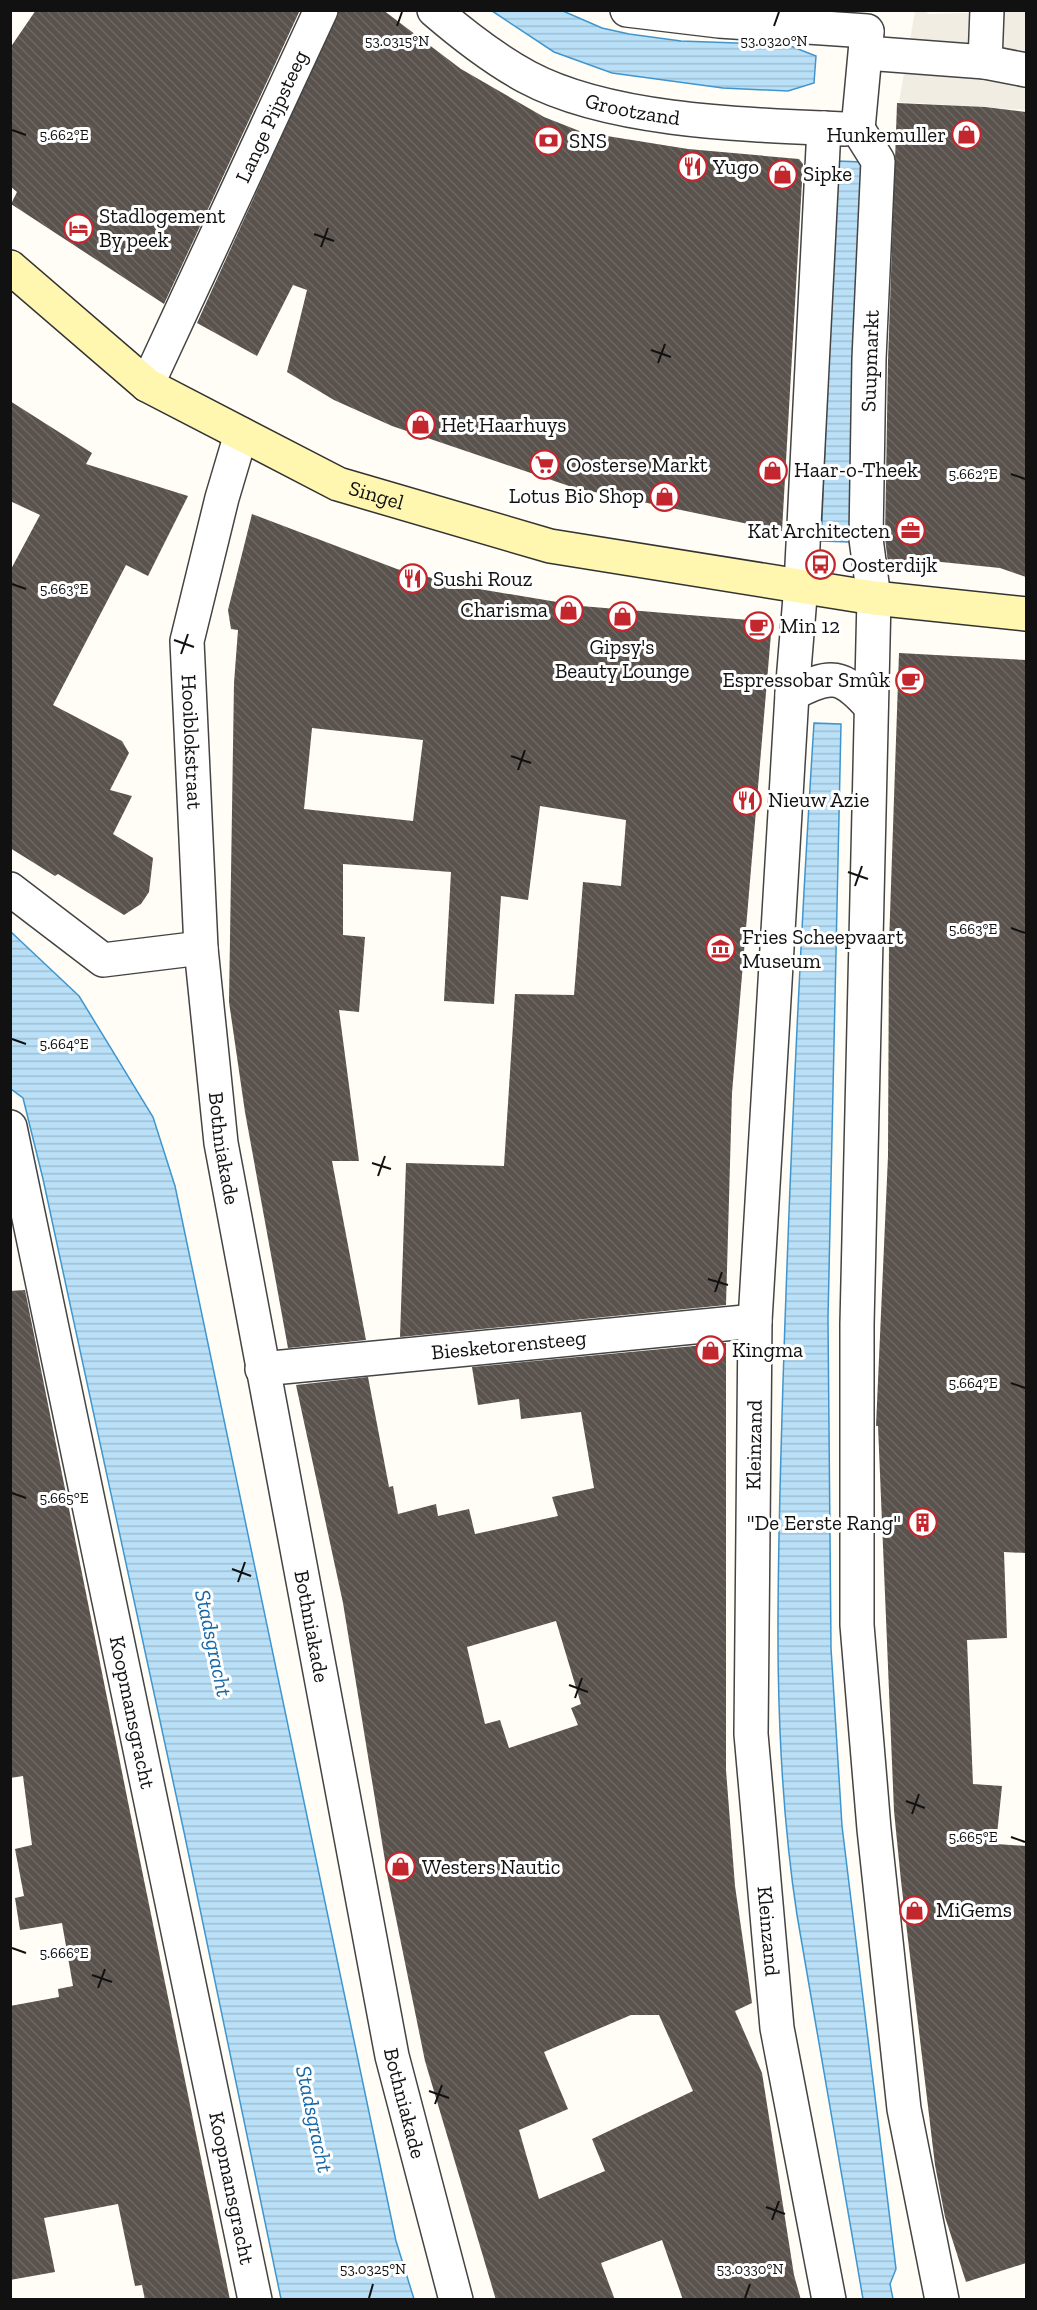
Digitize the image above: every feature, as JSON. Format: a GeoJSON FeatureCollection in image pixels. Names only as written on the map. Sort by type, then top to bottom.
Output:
{"type":"FeatureCollection","features":[{"type":"Feature","properties":{"kind":"main road","name":"Singel"},"geometry":{"type":"LineString","coordinates":[[10,267],[147,385],[338,484],[550,546],[874,598],[1026,614]]}},
{"type":"Feature","properties":{"kind":"street","name":"Lange Pijpsteeg"},"geometry":{"type":"LineString","coordinates":[[147,385],[321,10]]}},
{"type":"Feature","properties":{"kind":"street","name":"Grootzand"},"geometry":{"type":"LineString","coordinates":[[434,10],[487,51],[527,77],[565,93],[620,107],[678,117],[858,129]]}},
{"type":"Feature","properties":{"kind":"street"},"geometry":{"type":"LineString","coordinates":[[627,10],[719,21],[871,31],[985,62],[1026,70]]}},
{"type":"Feature","properties":{"kind":"street"},"geometry":{"type":"LineString","coordinates":[[985,62],[987,10]]}},
{"type":"Feature","properties":{"kind":"street"},"geometry":{"type":"LineString","coordinates":[[858,129],[871,31]]}},
{"type":"Feature","properties":{"kind":"street"},"geometry":{"type":"LineString","coordinates":[[801,585],[824,128]]}},
{"type":"Feature","properties":{"kind":"street","name":"Suupmarkt"},"geometry":{"type":"LineString","coordinates":[[858,129],[878,161],[869,359],[866,539],[874,598]]}},
{"type":"Feature","properties":{"kind":"street","name":"Hooiblokstraat"},"geometry":{"type":"LineString","coordinates":[[201,948],[187,641],[222,498],[241,434]]}},
{"type":"Feature","properties":{"kind":"street","name":"Kleinzand"},"geometry":{"type":"LineString","coordinates":[[801,585],[792,694],[755,1321],[751,1734],[777,2028],[829,2300]]}},
{"type":"Feature","properties":{"kind":"street"},"geometry":{"type":"LineString","coordinates":[[874,598],[857,1324],[857,1625],[874,1829],[904,2109],[942,2300]]}},
{"type":"Feature","properties":{"kind":"street"},"geometry":{"type":"LineString","coordinates":[[792,694],[827,679],[842,681],[853,687],[871,707]]}},
{"type":"Feature","properties":{"kind":"street"},"geometry":{"type":"LineString","coordinates":[[10,889],[103,960],[201,948]]}},
{"type":"Feature","properties":{"kind":"street","name":"Bothniakade"},"geometry":{"type":"LineString","coordinates":[[201,948],[221,1143],[262,1369],[392,2056],[456,2300]]}},
{"type":"Feature","properties":{"kind":"street","name":"Koopmansgracht"},"geometry":{"type":"LineString","coordinates":[[10,1127],[255,2300]]}},
{"type":"Feature","properties":{"kind":"street","name":"Biesketorensteeg"},"geometry":{"type":"LineString","coordinates":[[262,1369],[755,1321]]}},
{"type":"Feature","properties":{"kind":"shaded area"},"geometry":{"type":"Polygon","coordinates":[[[915,11],[926,11],[928,14],[1026,11],[1026,110],[899,102],[915,11]]]}},
{"type":"Feature","properties":{"kind":"water"},"geometry":{"type":"Polygon","coordinates":[[[492,11],[563,11],[602,28],[681,41],[788,45],[816,56],[814,83],[788,91],[723,88],[612,73],[554,52],[492,11]]]}},
{"type":"Feature","properties":{"kind":"water"},"geometry":{"type":"Polygon","coordinates":[[[837,161],[863,162],[849,542],[821,541],[837,161]]]}},
{"type":"Feature","properties":{"kind":"water"},"geometry":{"type":"Polygon","coordinates":[[[814,723],[841,724],[828,1318],[831,1648],[842,1826],[896,2269],[890,2284],[893,2299],[863,2299],[797,1915],[788,1849],[779,1716],[778,1583],[786,1300],[800,970],[814,723]]]}},
{"type":"Feature","properties":{"kind":"water","name":"Stadsgracht"},"geometry":{"type":"Polygon","coordinates":[[[10,931],[79,996],[153,1117],[175,1186],[396,2241],[414,2299],[281,2299],[184,1832],[43,1179],[23,1098],[11,1089],[10,931]]]}},
{"type":"Feature","properties":{"kind":"building"},"geometry":{"type":"Polygon","coordinates":[[[36,10],[300,10],[164,304],[11,204],[17,192],[10,186],[10,48],[36,10]]]}},
{"type":"Feature","properties":{"kind":"building"},"geometry":{"type":"Polygon","coordinates":[[[339,10],[383,10],[461,69],[544,117],[582,132],[688,149],[799,159],[803,164],[782,531],[575,488],[392,426],[334,400],[287,372],[307,290],[293,285],[257,356],[197,323],[339,10]]]}},
{"type":"Feature","properties":{"kind":"building"},"geometry":{"type":"Polygon","coordinates":[[[897,103],[985,107],[1026,112],[1026,577],[1000,568],[922,560],[922,567],[888,563],[885,538],[888,360],[897,103]]]}},
{"type":"Feature","properties":{"kind":"building"},"geometry":{"type":"Polygon","coordinates":[[[10,401],[92,453],[86,464],[188,496],[148,576],[126,565],[53,705],[122,741],[129,753],[110,790],[132,796],[113,834],[153,858],[149,892],[141,904],[124,915],[58,874],[55,876],[10,848],[10,571],[40,515],[10,501],[10,401]]]}},
{"type":"Feature","properties":{"kind":"building"},"geometry":{"type":"Polygon","coordinates":[[[252,514],[397,569],[467,587],[581,606],[772,622],[732,1093],[726,1305],[400,1337],[406,1163],[504,1166],[515,994],[574,995],[583,882],[621,886],[626,820],[540,806],[528,900],[501,896],[494,1004],[444,1001],[451,872],[343,864],[343,935],[365,937],[359,1012],[339,1010],[359,1161],[332,1161],[366,1340],[288,1348],[245,1112],[229,1002],[234,683],[238,630],[231,629],[228,610],[252,514]],[[312,728],[304,809],[413,821],[423,740],[312,728]]]}},
{"type":"Feature","properties":{"kind":"building"},"geometry":{"type":"Polygon","coordinates":[[[899,653],[1026,660],[1026,1553],[1004,1552],[1007,1638],[967,1640],[973,1784],[1002,1786],[996,1844],[1026,1846],[1026,2263],[966,2282],[945,2217],[935,2165],[901,1881],[894,1811],[878,1426],[876,1426],[888,1156],[889,944],[899,653]]]}},
{"type":"Feature","properties":{"kind":"building"},"geometry":{"type":"Polygon","coordinates":[[[25,1290],[230,2300],[145,2300],[142,2285],[135,2286],[118,2204],[44,2218],[55,2272],[10,2280],[10,2006],[59,1997],[58,1989],[73,1986],[62,1923],[20,1930],[15,1898],[24,1896],[15,1849],[32,1845],[23,1776],[10,1778],[10,1291],[25,1290]]]}},
{"type":"Feature","properties":{"kind":"building"},"geometry":{"type":"Polygon","coordinates":[[[726,1343],[726,1770],[735,1886],[752,2003],[735,2011],[762,2073],[794,2275],[801,2300],[683,2300],[662,2240],[601,2263],[615,2300],[496,2300],[425,2061],[388,1879],[343,1603],[296,1385],[368,1377],[389,1487],[393,1486],[398,1514],[436,1504],[438,1516],[469,1509],[475,1534],[558,1516],[552,1497],[594,1488],[581,1412],[521,1419],[519,1399],[478,1405],[472,1367],[726,1343]],[[556,1621],[467,1647],[485,1724],[500,1720],[509,1748],[578,1725],[571,1708],[581,1704],[556,1621]],[[631,2015],[544,2052],[568,2109],[519,2130],[539,2199],[605,2171],[592,2139],[693,2091],[659,2015],[631,2015]]]}},
{"type":"Feature","properties":{"kind":"place","name":"Hunkemuller"},"geometry":{"type":"Point","coordinates":[967,135]}},
{"type":"Feature","properties":{"kind":"place","name":"SNS"},"geometry":{"type":"Point","coordinates":[548,141]}},
{"type":"Feature","properties":{"kind":"place","name":"Yugo"},"geometry":{"type":"Point","coordinates":[692,167]}},
{"type":"Feature","properties":{"kind":"place","name":"Sipke"},"geometry":{"type":"Point","coordinates":[782,174]}},
{"type":"Feature","properties":{"kind":"place","name":"Stadlogement By peek"},"geometry":{"type":"Point","coordinates":[78,228]}},
{"type":"Feature","properties":{"kind":"place","name":"Het Haarhuys"},"geometry":{"type":"Point","coordinates":[420,425]}},
{"type":"Feature","properties":{"kind":"place","name":"Oosterse Markt"},"geometry":{"type":"Point","coordinates":[545,465]}},
{"type":"Feature","properties":{"kind":"place","name":"Haar-o-Theek"},"geometry":{"type":"Point","coordinates":[773,470]}},
{"type":"Feature","properties":{"kind":"place","name":"Lotus Bio Shop"},"geometry":{"type":"Point","coordinates":[665,496]}},
{"type":"Feature","properties":{"kind":"place","name":"Kat Architecten"},"geometry":{"type":"Point","coordinates":[911,531]}},
{"type":"Feature","properties":{"kind":"place","name":"Oosterdijk"},"geometry":{"type":"Point","coordinates":[821,565]}},
{"type":"Feature","properties":{"kind":"place","name":"Sushi Rouz"},"geometry":{"type":"Point","coordinates":[412,579]}},
{"type":"Feature","properties":{"kind":"place","name":"Charisma"},"geometry":{"type":"Point","coordinates":[569,610]}},
{"type":"Feature","properties":{"kind":"place","name":"Gipsy's Beauty Lounge"},"geometry":{"type":"Point","coordinates":[622,616]}},
{"type":"Feature","properties":{"kind":"place","name":"Min 12"},"geometry":{"type":"Point","coordinates":[759,626]}},
{"type":"Feature","properties":{"kind":"place","name":"Espressobar Smûk"},"geometry":{"type":"Point","coordinates":[911,680]}},
{"type":"Feature","properties":{"kind":"place","name":"Nieuw Azie"},"geometry":{"type":"Point","coordinates":[747,800]}},
{"type":"Feature","properties":{"kind":"place","name":"Fries Scheepvaart Museum"},"geometry":{"type":"Point","coordinates":[721,949]}},
{"type":"Feature","properties":{"kind":"place","name":"Kingma"},"geometry":{"type":"Point","coordinates":[711,1350]}},
{"type":"Feature","properties":{"kind":"place","name":"\"De Eerste Rang\""},"geometry":{"type":"Point","coordinates":[922,1523]}},
{"type":"Feature","properties":{"kind":"place","name":"Westers Nautic"},"geometry":{"type":"Point","coordinates":[401,1867]}},
{"type":"Feature","properties":{"kind":"place","name":"MiGems"},"geometry":{"type":"Point","coordinates":[915,1910]}}]}
